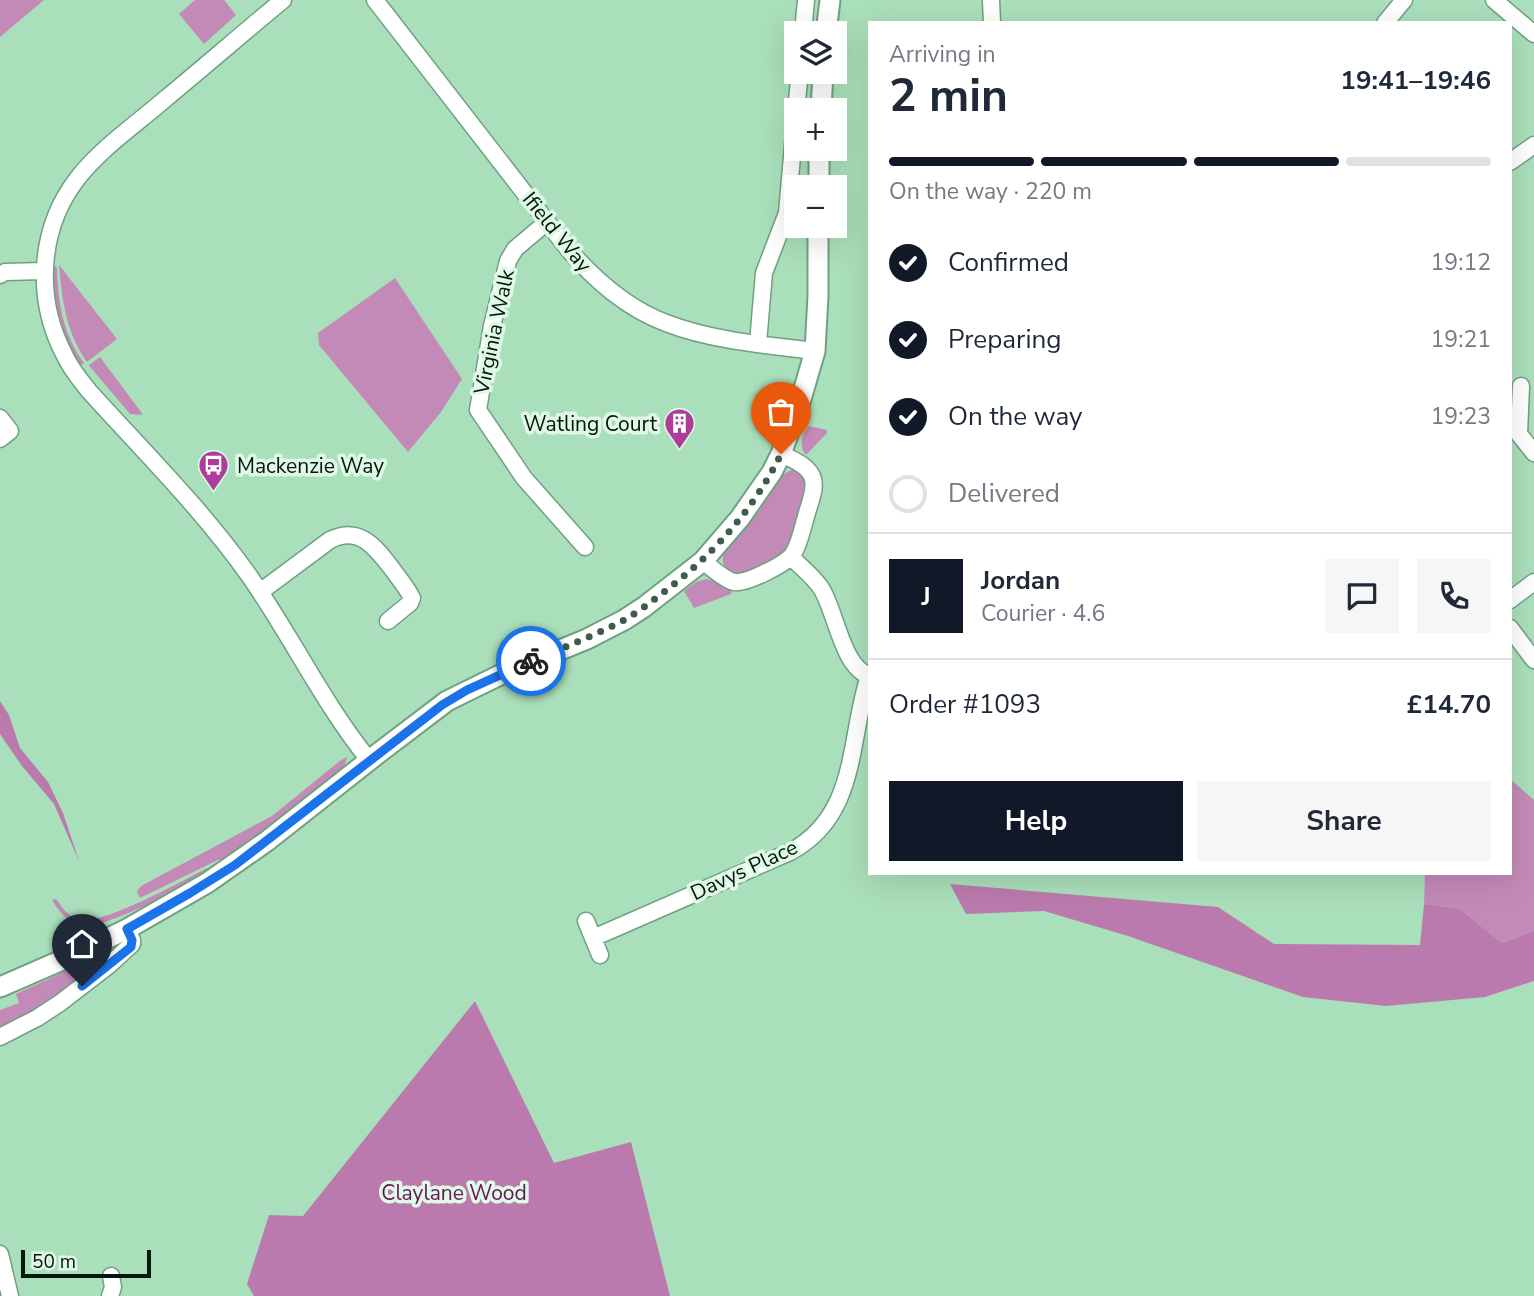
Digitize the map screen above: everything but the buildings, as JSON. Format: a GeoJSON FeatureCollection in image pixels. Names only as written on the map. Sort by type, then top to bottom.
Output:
{"type":"FeatureCollection","features":[{"type":"Feature","properties":{"kind":"street"},"geometry":{"type":"LineString","coordinates":[[282,0],[86,169],[67,193],[52,225],[47,246],[44,291],[48,314],[64,356],[75,373],[228,548],[260,592],[336,716],[369,760]]}},
{"type":"Feature","properties":{"kind":"street","name":"Ifield Way"},"geometry":{"type":"LineString","coordinates":[[375,0],[547,222],[591,275],[618,297],[679,328],[717,337],[815,351]]}},
{"type":"Feature","properties":{"kind":"street"},"geometry":{"type":"LineString","coordinates":[[804,21],[806,0]]}},
{"type":"Feature","properties":{"kind":"street"},"geometry":{"type":"LineString","coordinates":[[827,21],[830,0]]}},
{"type":"Feature","properties":{"kind":"street"},"geometry":{"type":"LineString","coordinates":[[991,0],[992,21]]}},
{"type":"Feature","properties":{"kind":"street"},"geometry":{"type":"LineString","coordinates":[[1387,21],[1404,0]]}},
{"type":"Feature","properties":{"kind":"street"},"geometry":{"type":"LineString","coordinates":[[1494,0],[1534,34]]}},
{"type":"Feature","properties":{"kind":"street"},"geometry":{"type":"LineString","coordinates":[[1512,161],[1534,145]]}},
{"type":"Feature","properties":{"kind":"street"},"geometry":{"type":"LineString","coordinates":[[758,343],[764,273],[787,213],[792,161]]}},
{"type":"Feature","properties":{"kind":"street","name":"Virginia Walk"},"geometry":{"type":"LineString","coordinates":[[547,222],[517,247],[508,261],[492,326],[478,410],[524,478],[585,547]]}},
{"type":"Feature","properties":{"kind":"street"},"geometry":{"type":"LineString","coordinates":[[0,987],[127,929],[190,893],[235,865],[287,826],[430,713],[467,690],[593,636],[637,612],[703,561],[740,518],[772,472],[801,399],[815,351],[818,238]]}},
{"type":"Feature","properties":{"kind":"street"},"geometry":{"type":"LineString","coordinates":[[0,275],[5,272],[44,271]]}},
{"type":"Feature","properties":{"kind":"street"},"geometry":{"type":"LineString","coordinates":[[1521,386],[1520,434],[1534,453]]}},
{"type":"Feature","properties":{"kind":"street"},"geometry":{"type":"LineString","coordinates":[[0,418],[10,431],[0,439]]}},
{"type":"Feature","properties":{"kind":"street"},"geometry":{"type":"LineString","coordinates":[[703,561],[730,580],[738,582],[773,569],[791,557],[802,530],[813,483],[812,476],[805,468],[781,454]]}},
{"type":"Feature","properties":{"kind":"street"},"geometry":{"type":"LineString","coordinates":[[260,592],[330,540],[341,535],[352,535],[376,549],[411,597],[410,603],[388,621]]}},
{"type":"Feature","properties":{"kind":"street"},"geometry":{"type":"LineString","coordinates":[[791,557],[822,589],[851,661],[861,673],[868,676]]}},
{"type":"Feature","properties":{"kind":"street"},"geometry":{"type":"LineString","coordinates":[[1512,598],[1534,582]]}},
{"type":"Feature","properties":{"kind":"street"},"geometry":{"type":"LineString","coordinates":[[1512,631],[1534,660]]}},
{"type":"Feature","properties":{"kind":"street","name":"Davys Place"},"geometry":{"type":"LineString","coordinates":[[593,938],[790,852],[817,832],[831,816],[843,791],[868,679]]}},
{"type":"Feature","properties":{"kind":"street"},"geometry":{"type":"LineString","coordinates":[[586,921],[600,955]]}},
{"type":"Feature","properties":{"kind":"street"},"geometry":{"type":"LineString","coordinates":[[0,1037],[45,1013],[130,948],[132,943],[127,929]]}},
{"type":"Feature","properties":{"kind":"street"},"geometry":{"type":"LineString","coordinates":[[0,1254],[10,1296]]}},
{"type":"Feature","properties":{"kind":"street"},"geometry":{"type":"LineString","coordinates":[[110,1296],[113,1284],[111,1276]]}},
{"type":"Feature","properties":{"kind":"shaded area"},"geometry":{"type":"Polygon","coordinates":[[[0,0],[44,0],[0,37],[0,0]]]}},
{"type":"Feature","properties":{"kind":"shaded area"},"geometry":{"type":"Polygon","coordinates":[[[195,0],[224,0],[236,15],[204,44],[179,14],[195,0]]]}},
{"type":"Feature","properties":{"kind":"shaded area"},"geometry":{"type":"Polygon","coordinates":[[[52,263],[57,268],[60,306],[66,329],[84,363],[78,367],[65,343],[53,302],[52,263]]]}},
{"type":"Feature","properties":{"kind":"shaded area"},"geometry":{"type":"Polygon","coordinates":[[[59,265],[117,339],[87,362],[70,328],[59,265]]]}},
{"type":"Feature","properties":{"kind":"shaded area"},"geometry":{"type":"Polygon","coordinates":[[[395,278],[462,379],[441,412],[408,452],[319,345],[318,333],[395,278]]]}},
{"type":"Feature","properties":{"kind":"shaded area"},"geometry":{"type":"Polygon","coordinates":[[[100,357],[142,415],[130,414],[91,368],[89,365],[100,357]]]}},
{"type":"Feature","properties":{"kind":"shaded area"},"geometry":{"type":"Polygon","coordinates":[[[809,426],[827,430],[827,433],[806,455],[802,440],[809,426]]]}},
{"type":"Feature","properties":{"kind":"shaded area"},"geometry":{"type":"Polygon","coordinates":[[[791,470],[802,472],[809,483],[786,554],[744,576],[730,575],[723,563],[723,555],[759,511],[781,476],[791,470]]]}},
{"type":"Feature","properties":{"kind":"shaded area"},"geometry":{"type":"Polygon","coordinates":[[[706,579],[732,589],[731,594],[694,608],[684,591],[696,582],[706,579]]]}},
{"type":"Feature","properties":{"kind":"shaded area"},"geometry":{"type":"Polygon","coordinates":[[[347,757],[344,768],[336,776],[222,862],[220,859],[140,898],[137,891],[141,886],[272,816],[347,757]]]}},
{"type":"Feature","properties":{"kind":"shaded area"},"geometry":{"type":"Polygon","coordinates":[[[1512,781],[1534,800],[1534,931],[1502,943],[1460,909],[1424,904],[1425,875],[1512,875],[1512,781]]]}},
{"type":"Feature","properties":{"kind":"shaded area"},"geometry":{"type":"Polygon","coordinates":[[[207,868],[209,871],[167,895],[129,913],[96,924],[85,926],[75,923],[62,913],[52,900],[56,899],[66,912],[76,919],[92,919],[125,909],[207,868]]]}},
{"type":"Feature","properties":{"kind":"shaded area"},"geometry":{"type":"Polygon","coordinates":[[[118,949],[52,1002],[0,1031],[0,1010],[19,1003],[16,994],[118,949]]]}},
{"type":"Feature","properties":{"kind":"green space"},"geometry":{"type":"Polygon","coordinates":[[[0,701],[9,715],[20,748],[48,782],[63,813],[79,861],[54,804],[22,766],[0,734],[0,701]]]}},
{"type":"Feature","properties":{"kind":"green space"},"geometry":{"type":"Polygon","coordinates":[[[950,884],[1218,907],[1274,944],[1420,945],[1424,904],[1460,909],[1502,943],[1534,931],[1534,981],[1485,997],[1386,1006],[1303,997],[1128,936],[1044,911],[966,914],[950,884]]]}},
{"type":"Feature","properties":{"kind":"green space","name":"Claylane Wood"},"geometry":{"type":"Polygon","coordinates":[[[475,1001],[554,1163],[631,1142],[670,1296],[254,1296],[247,1284],[269,1215],[303,1216],[475,1001]]]}},
{"type":"Feature","properties":{"kind":"way so far"},"geometry":{"type":"LineString","coordinates":[[531,661],[587,639],[624,620],[690,572],[740,518],[760,491],[781,454]]}},
{"type":"Feature","properties":{"kind":"place","name":"Watling Court"},"geometry":{"type":"Point","coordinates":[680,451]}},
{"type":"Feature","properties":{"kind":"place","name":"Mackenzie Way"},"geometry":{"type":"Point","coordinates":[214,493]}},
{"type":"Feature","properties":{"kind":"route"},"geometry":{"type":"LineString","coordinates":[[82,986],[131,947],[132,940],[127,929],[235,865],[442,705],[467,690],[531,661]]}}]}
